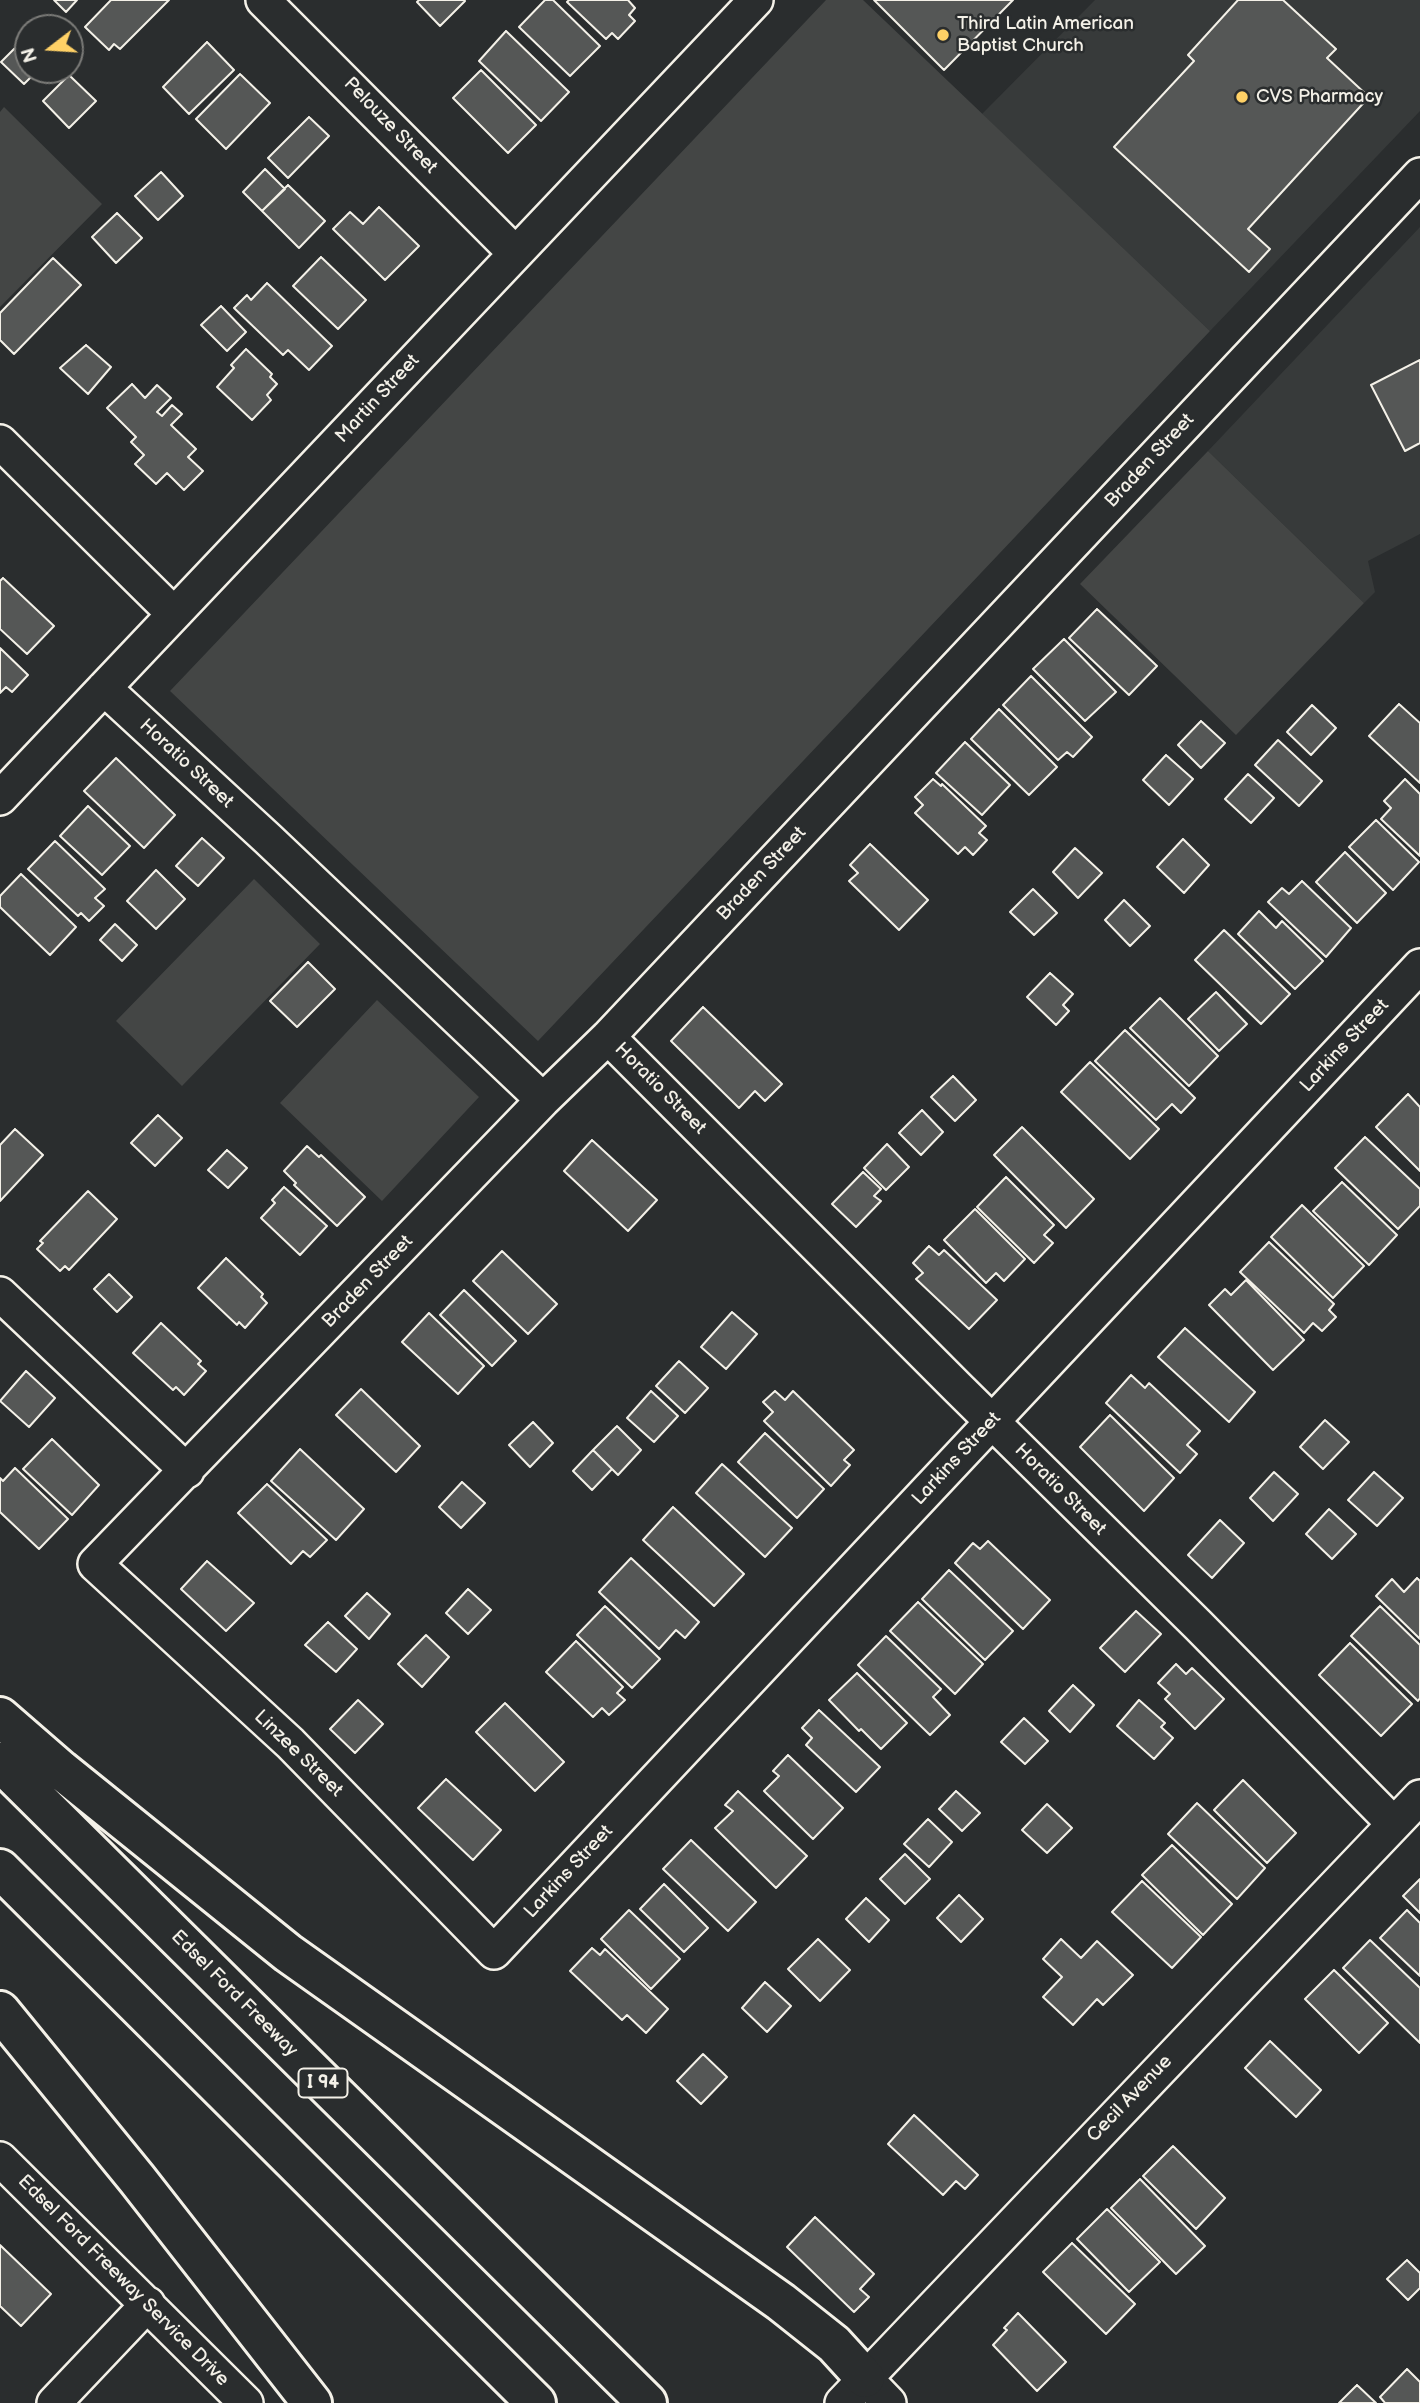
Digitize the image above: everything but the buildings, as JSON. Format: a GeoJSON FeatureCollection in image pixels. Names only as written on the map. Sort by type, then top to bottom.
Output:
{"type":"FeatureCollection","features":[{"type":"Feature","properties":{"kind":"highway"},"geometry":{"type":"LineString","coordinates":[[0,1717],[61,1770],[288,1953],[781,2302],[834,2344],[865,2395]]}},
{"type":"Feature","properties":{"kind":"highway","name":"Edsel Ford Freeway"},"geometry":{"type":"LineString","coordinates":[[0,1762],[647,2403]]}},
{"type":"Feature","properties":{"kind":"highway"},"geometry":{"type":"LineString","coordinates":[[0,1869],[536,2403]]}},
{"type":"Feature","properties":{"kind":"highway"},"geometry":{"type":"LineString","coordinates":[[0,2011],[137,2179],[312,2403]]}},
{"type":"Feature","properties":{"kind":"street","name":"Pelouze Street"},"geometry":{"type":"LineString","coordinates":[[263,0],[515,253]]}},
{"type":"Feature","properties":{"kind":"street","name":"Martin Street"},"geometry":{"type":"LineString","coordinates":[[0,798],[757,0]]}},
{"type":"Feature","properties":{"kind":"street","name":"Braden Street"},"geometry":{"type":"LineString","coordinates":[[94,1564],[187,1471],[542,1100],[608,1037],[1420,175]]}},
{"type":"Feature","properties":{"kind":"street"},"geometry":{"type":"LineString","coordinates":[[0,442],[174,614]]}},
{"type":"Feature","properties":{"kind":"street","name":"Horatio Street"},"geometry":{"type":"LineString","coordinates":[[104,688],[268,839],[542,1100]]}},
{"type":"Feature","properties":{"kind":"street","name":"Larkins Street"},"geometry":{"type":"LineString","coordinates":[[494,1952],[1420,966]]}},
{"type":"Feature","properties":{"kind":"street","name":"Horatio Street"},"geometry":{"type":"LineString","coordinates":[[608,1037],[1394,1824]]}},
{"type":"Feature","properties":{"kind":"street"},"geometry":{"type":"LineString","coordinates":[[0,1294],[187,1471]]}},
{"type":"Feature","properties":{"kind":"street","name":"Linzee Street"},"geometry":{"type":"LineString","coordinates":[[94,1564],[290,1743],[494,1952]]}},
{"type":"Feature","properties":{"kind":"street","name":"Cecil Avenue"},"geometry":{"type":"LineString","coordinates":[[865,2395],[1420,1797]]}},
{"type":"Feature","properties":{"kind":"street","name":"Edsel Ford Freeway Service Drive"},"geometry":{"type":"LineString","coordinates":[[0,2159],[247,2403]]}},
{"type":"Feature","properties":{"kind":"street"},"geometry":{"type":"LineString","coordinates":[[54,2403],[148,2304]]}},
{"type":"Feature","properties":{"kind":"shaded area"},"geometry":{"type":"Polygon","coordinates":[[[826,0],[863,0],[1210,331],[538,1041],[170,691],[826,0]]]}},
{"type":"Feature","properties":{"kind":"shaded area"},"geometry":{"type":"Polygon","coordinates":[[[1095,0],[1420,0],[1420,111],[1210,331],[982,114],[1095,0]]]}},
{"type":"Feature","properties":{"kind":"shaded area"},"geometry":{"type":"Polygon","coordinates":[[[4,107],[102,204],[0,307],[0,112],[4,107]]]}},
{"type":"Feature","properties":{"kind":"shaded area"},"geometry":{"type":"Polygon","coordinates":[[[1420,227],[1420,534],[1368,561],[1375,592],[1364,603],[1208,451],[1420,227]]]}},
{"type":"Feature","properties":{"kind":"shaded area"},"geometry":{"type":"Polygon","coordinates":[[[1208,451],[1364,603],[1236,735],[1080,584],[1208,451]]]}},
{"type":"Feature","properties":{"kind":"shaded area"},"geometry":{"type":"Polygon","coordinates":[[[254,879],[320,944],[182,1086],[116,1021],[254,879]]]}},
{"type":"Feature","properties":{"kind":"shaded area"},"geometry":{"type":"Polygon","coordinates":[[[377,1000],[479,1097],[382,1201],[280,1103],[377,1000]]]}},
{"type":"Feature","properties":{"kind":"place","name":"Third Latin American Baptist Church"},"geometry":{"type":"Point","coordinates":[943,35]}},
{"type":"Feature","properties":{"kind":"place","name":"CVS Pharmacy"},"geometry":{"type":"Point","coordinates":[1242,97]}}]}
